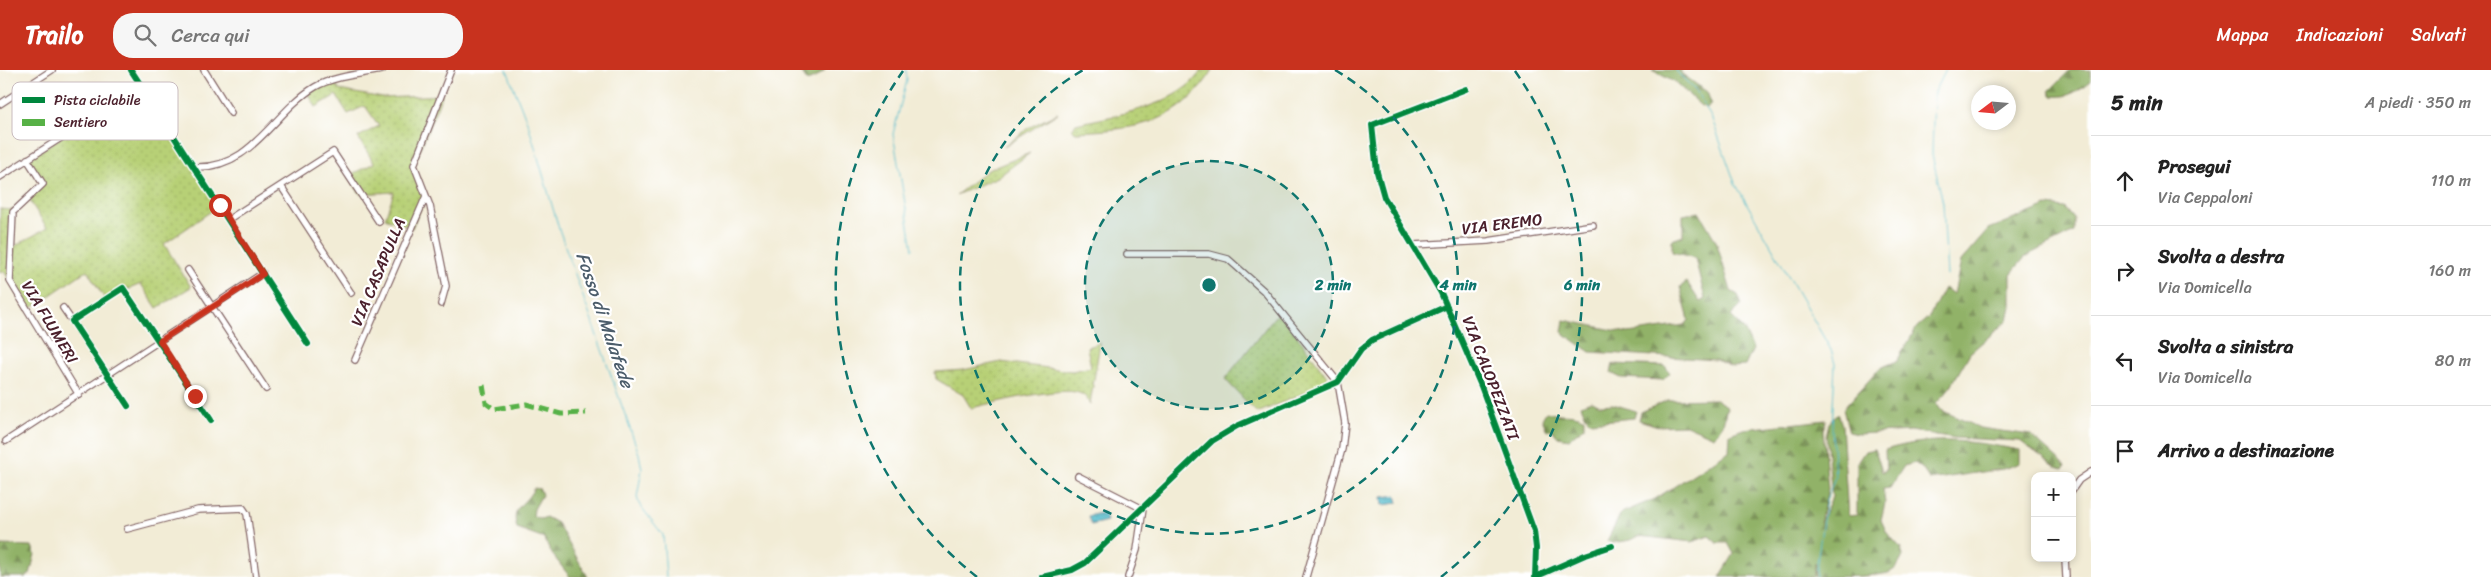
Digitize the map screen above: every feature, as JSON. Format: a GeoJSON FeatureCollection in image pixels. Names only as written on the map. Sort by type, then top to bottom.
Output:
{"type":"FeatureCollection","features":[{"type":"Feature","properties":{"kind":"street"},"geometry":{"type":"LineString","coordinates":[[34,82],[52,70]]}},
{"type":"Feature","properties":{"kind":"street"},"geometry":{"type":"LineString","coordinates":[[131,70],[139,82]]}},
{"type":"Feature","properties":{"kind":"street"},"geometry":{"type":"LineString","coordinates":[[204,70],[231,113]]}},
{"type":"Feature","properties":{"kind":"street"},"geometry":{"type":"LineString","coordinates":[[194,167],[217,165],[244,154],[316,86],[340,78],[382,70]]}},
{"type":"Feature","properties":{"kind":"street","name":"VIA CASAPULLA"},"geometry":{"type":"LineString","coordinates":[[441,304],[446,287],[426,196],[416,174],[414,162],[451,70]]}},
{"type":"Feature","properties":{"kind":"street","name":"VIA CALOPEZZATI"},"geometry":{"type":"LineString","coordinates":[[1466,88],[1375,122],[1371,127],[1382,193],[1391,213],[1432,274],[1447,306],[1479,380],[1533,527],[1536,548],[1535,577]]}},
{"type":"Feature","properties":{"kind":"street"},"geometry":{"type":"LineString","coordinates":[[0,104],[12,96]]}},
{"type":"Feature","properties":{"kind":"street"},"geometry":{"type":"LineString","coordinates":[[0,177],[57,140]]}},
{"type":"Feature","properties":{"kind":"street"},"geometry":{"type":"LineString","coordinates":[[177,140],[308,344]]}},
{"type":"Feature","properties":{"kind":"street"},"geometry":{"type":"LineString","coordinates":[[229,219],[333,152],[378,222]]}},
{"type":"Feature","properties":{"kind":"street","name":"VIA FLUMERI"},"geometry":{"type":"LineString","coordinates":[[27,159],[43,184],[14,212],[9,279],[78,395]]}},
{"type":"Feature","properties":{"kind":"street"},"geometry":{"type":"LineString","coordinates":[[281,186],[351,293]]}},
{"type":"Feature","properties":{"kind":"street","name":"VIA CASAPULLA"},"geometry":{"type":"LineString","coordinates":[[355,360],[426,196]]}},
{"type":"Feature","properties":{"kind":"street","name":"VIA EREMO"},"geometry":{"type":"LineString","coordinates":[[1413,245],[1488,241],[1593,224]]}},
{"type":"Feature","properties":{"kind":"street"},"geometry":{"type":"LineString","coordinates":[[1127,254],[1212,254],[1228,259],[1264,291],[1338,382],[1345,423],[1343,444],[1306,577]]}},
{"type":"Feature","properties":{"kind":"street"},"geometry":{"type":"LineString","coordinates":[[188,270],[266,389]]}},
{"type":"Feature","properties":{"kind":"street"},"geometry":{"type":"LineString","coordinates":[[6,441],[263,274]]}},
{"type":"Feature","properties":{"kind":"street"},"geometry":{"type":"LineString","coordinates":[[72,321],[123,288],[211,420]]}},
{"type":"Feature","properties":{"kind":"street"},"geometry":{"type":"LineString","coordinates":[[1042,577],[1070,571],[1083,565],[1218,436],[1338,382],[1372,340],[1447,306]]}},
{"type":"Feature","properties":{"kind":"street"},"geometry":{"type":"LineString","coordinates":[[63,308],[128,406]]}},
{"type":"Feature","properties":{"kind":"street"},"geometry":{"type":"LineString","coordinates":[[2076,484],[2091,472]]}},
{"type":"Feature","properties":{"kind":"street"},"geometry":{"type":"LineString","coordinates":[[1078,476],[1143,509]]}},
{"type":"Feature","properties":{"kind":"street"},"geometry":{"type":"LineString","coordinates":[[127,529],[204,509],[244,508],[247,514],[256,577]]}},
{"type":"Feature","properties":{"kind":"street"},"geometry":{"type":"LineString","coordinates":[[1128,577],[1137,550],[1143,509]]}},
{"type":"Feature","properties":{"kind":"street"},"geometry":{"type":"LineString","coordinates":[[1535,577],[1590,553],[1612,546]]}},
{"type":"Feature","properties":{"kind":"street"},"geometry":{"type":"LineString","coordinates":[[2065,562],[2066,577]]}},
{"type":"Feature","properties":{"kind":"green space"},"geometry":{"type":"Polygon","coordinates":[[[803,70],[825,70],[817,77],[807,81],[801,72],[803,70]]]}},
{"type":"Feature","properties":{"kind":"green space"},"geometry":{"type":"Polygon","coordinates":[[[1202,70],[1213,70],[1200,88],[1185,102],[1170,113],[1154,121],[1137,126],[1098,131],[1076,132],[1072,129],[1076,124],[1133,111],[1161,101],[1188,85],[1202,70]]]}},
{"type":"Feature","properties":{"kind":"green space"},"geometry":{"type":"Polygon","coordinates":[[[1652,70],[1680,70],[1682,74],[1707,92],[1711,103],[1707,108],[1701,106],[1676,83],[1652,70]]]}},
{"type":"Feature","properties":{"kind":"green space"},"geometry":{"type":"Polygon","coordinates":[[[2070,70],[2091,70],[2091,80],[2073,93],[2063,96],[2052,96],[2049,91],[2070,70]]]}},
{"type":"Feature","properties":{"kind":"green space"},"geometry":{"type":"Polygon","coordinates":[[[334,80],[339,90],[383,98],[442,95],[414,165],[426,196],[412,228],[385,218],[394,192],[360,194],[348,176],[374,163],[358,137],[379,126],[365,106],[348,114],[336,95],[316,107],[308,93],[334,80]]]}},
{"type":"Feature","properties":{"kind":"green space"},"geometry":{"type":"Polygon","coordinates":[[[1058,113],[1004,147],[1028,128],[1058,113]]]}},
{"type":"Feature","properties":{"kind":"green space"},"geometry":{"type":"Polygon","coordinates":[[[57,140],[177,140],[220,205],[164,244],[191,287],[157,308],[141,284],[105,299],[87,270],[27,311],[4,271],[0,273],[0,209],[14,210],[11,248],[47,228],[28,198],[42,187],[27,159],[57,140]]]}},
{"type":"Feature","properties":{"kind":"green space"},"geometry":{"type":"Polygon","coordinates":[[[1030,153],[998,177],[956,195],[988,170],[1030,153]]]}},
{"type":"Feature","properties":{"kind":"green space"},"geometry":{"type":"Polygon","coordinates":[[[2047,206],[2065,208],[2074,219],[2074,232],[2026,256],[2011,274],[2011,306],[2008,320],[1970,353],[1951,386],[1936,404],[1939,409],[1980,428],[2031,435],[2065,466],[2063,469],[2056,467],[2020,441],[1955,438],[1911,431],[1858,434],[1849,432],[1843,409],[1880,368],[1897,361],[1917,327],[1929,317],[1944,288],[1954,294],[1961,261],[1989,229],[2047,206]]]}},
{"type":"Feature","properties":{"kind":"green space"},"geometry":{"type":"Polygon","coordinates":[[[1699,212],[1716,241],[1731,291],[1738,295],[1742,305],[1731,316],[1743,328],[1753,349],[1745,366],[1732,367],[1716,360],[1590,352],[1562,332],[1564,320],[1628,333],[1685,325],[1689,320],[1680,287],[1687,282],[1700,302],[1705,299],[1695,258],[1672,252],[1672,240],[1683,236],[1683,215],[1699,212]]]}},
{"type":"Feature","properties":{"kind":"green space"},"geometry":{"type":"Polygon","coordinates":[[[1279,311],[1331,382],[1257,413],[1225,379],[1279,311]]]}},
{"type":"Feature","properties":{"kind":"green space"},"geometry":{"type":"Polygon","coordinates":[[[1100,343],[1090,404],[1084,396],[1070,391],[1043,393],[971,408],[963,395],[936,379],[935,372],[963,370],[1001,362],[1072,371],[1091,367],[1087,347],[1100,343]]]}},
{"type":"Feature","properties":{"kind":"green space"},"geometry":{"type":"Polygon","coordinates":[[[1613,364],[1665,366],[1670,373],[1663,380],[1621,378],[1611,373],[1613,364]]]}},
{"type":"Feature","properties":{"kind":"green space"},"geometry":{"type":"Polygon","coordinates":[[[1716,399],[1727,407],[1723,424],[1714,437],[1686,425],[1658,426],[1639,420],[1641,412],[1668,400],[1716,399]]]}},
{"type":"Feature","properties":{"kind":"green space"},"geometry":{"type":"Polygon","coordinates":[[[1591,401],[1601,405],[1613,404],[1636,411],[1634,418],[1591,422],[1586,417],[1581,405],[1591,401]]]}},
{"type":"Feature","properties":{"kind":"green space"},"geometry":{"type":"Polygon","coordinates":[[[1546,412],[1575,415],[1584,418],[1584,427],[1569,439],[1558,437],[1552,430],[1547,431],[1542,419],[1546,412]]]}},
{"type":"Feature","properties":{"kind":"green space"},"geometry":{"type":"Polygon","coordinates":[[[1838,413],[1842,425],[1848,516],[1857,515],[1857,463],[1865,451],[1875,449],[1882,472],[1886,470],[1885,450],[1920,442],[1968,442],[2020,450],[2020,463],[2003,469],[1929,480],[1924,470],[1915,463],[1904,466],[1890,488],[1883,489],[1885,503],[1881,520],[1887,533],[1901,548],[1903,556],[1897,566],[1888,573],[1863,576],[1814,577],[1815,562],[1813,577],[1720,577],[1734,554],[1728,543],[1717,543],[1709,536],[1692,542],[1639,536],[1631,540],[1613,543],[1607,541],[1621,513],[1655,499],[1729,451],[1730,434],[1743,429],[1826,420],[1823,430],[1828,489],[1820,523],[1832,497],[1826,435],[1829,423],[1838,413]]]}},
{"type":"Feature","properties":{"kind":"green space"},"geometry":{"type":"Polygon","coordinates":[[[534,488],[540,489],[542,495],[534,509],[533,516],[541,519],[546,517],[557,523],[588,577],[570,577],[552,554],[544,538],[517,528],[515,515],[517,510],[534,488]]]}},
{"type":"Feature","properties":{"kind":"green space"},"geometry":{"type":"Polygon","coordinates":[[[0,545],[32,546],[35,554],[30,574],[26,577],[0,577],[0,545]]]}},
{"type":"Feature","properties":{"kind":"water"},"geometry":{"type":"Polygon","coordinates":[[[1396,495],[1398,503],[1383,505],[1382,497],[1396,495]]]}},
{"type":"Feature","properties":{"kind":"water"},"geometry":{"type":"Polygon","coordinates":[[[1104,512],[1107,521],[1091,525],[1088,516],[1104,512]]]}},
{"type":"Feature","properties":{"kind":"waterway","name":"Fosso di Malafede"},"geometry":{"type":"LineString","coordinates":[[507,70],[529,127],[559,229],[639,454],[642,469],[637,497],[639,504],[663,535],[666,577]]}},
{"type":"Feature","properties":{"kind":"waterway"},"geometry":{"type":"LineString","coordinates":[[906,70],[907,80],[893,134],[913,249]]}},
{"type":"Feature","properties":{"kind":"waterway"},"geometry":{"type":"LineString","coordinates":[[1675,70],[1697,92],[1712,119],[1735,183],[1831,350],[1835,364],[1832,429],[1835,477],[1826,500],[1816,569],[1817,577]]}},
{"type":"Feature","properties":{"kind":"waterway"},"geometry":{"type":"LineString","coordinates":[[1945,70],[1934,92],[1932,155],[1943,203],[1947,276]]}},
{"type":"Feature","properties":{"kind":"marked path"},"geometry":{"type":"LineString","coordinates":[[483,385],[486,403],[494,409],[526,404],[561,414],[586,413]]}},
{"type":"Feature","properties":{"kind":"cycle path"},"geometry":{"type":"LineString","coordinates":[[131,70],[139,82]]}},
{"type":"Feature","properties":{"kind":"cycle path"},"geometry":{"type":"LineString","coordinates":[[1466,89],[1372,125],[1377,172],[1384,197],[1441,293],[1481,386],[1534,531],[1536,548],[1535,577],[1585,555],[1612,546]]}},
{"type":"Feature","properties":{"kind":"cycle path"},"geometry":{"type":"LineString","coordinates":[[176,140],[308,344]]}},
{"type":"Feature","properties":{"kind":"cycle path"},"geometry":{"type":"LineString","coordinates":[[128,406],[72,321],[123,288],[211,420]]}},
{"type":"Feature","properties":{"kind":"cycle path"},"geometry":{"type":"LineString","coordinates":[[1042,577],[1072,570],[1085,563],[1212,441],[1237,426],[1338,382],[1361,349],[1372,340],[1447,306]]}},
{"type":"Feature","properties":{"kind":"route"},"geometry":{"type":"LineString","coordinates":[[195,396],[160,341],[263,274],[220,205]]}}]}
